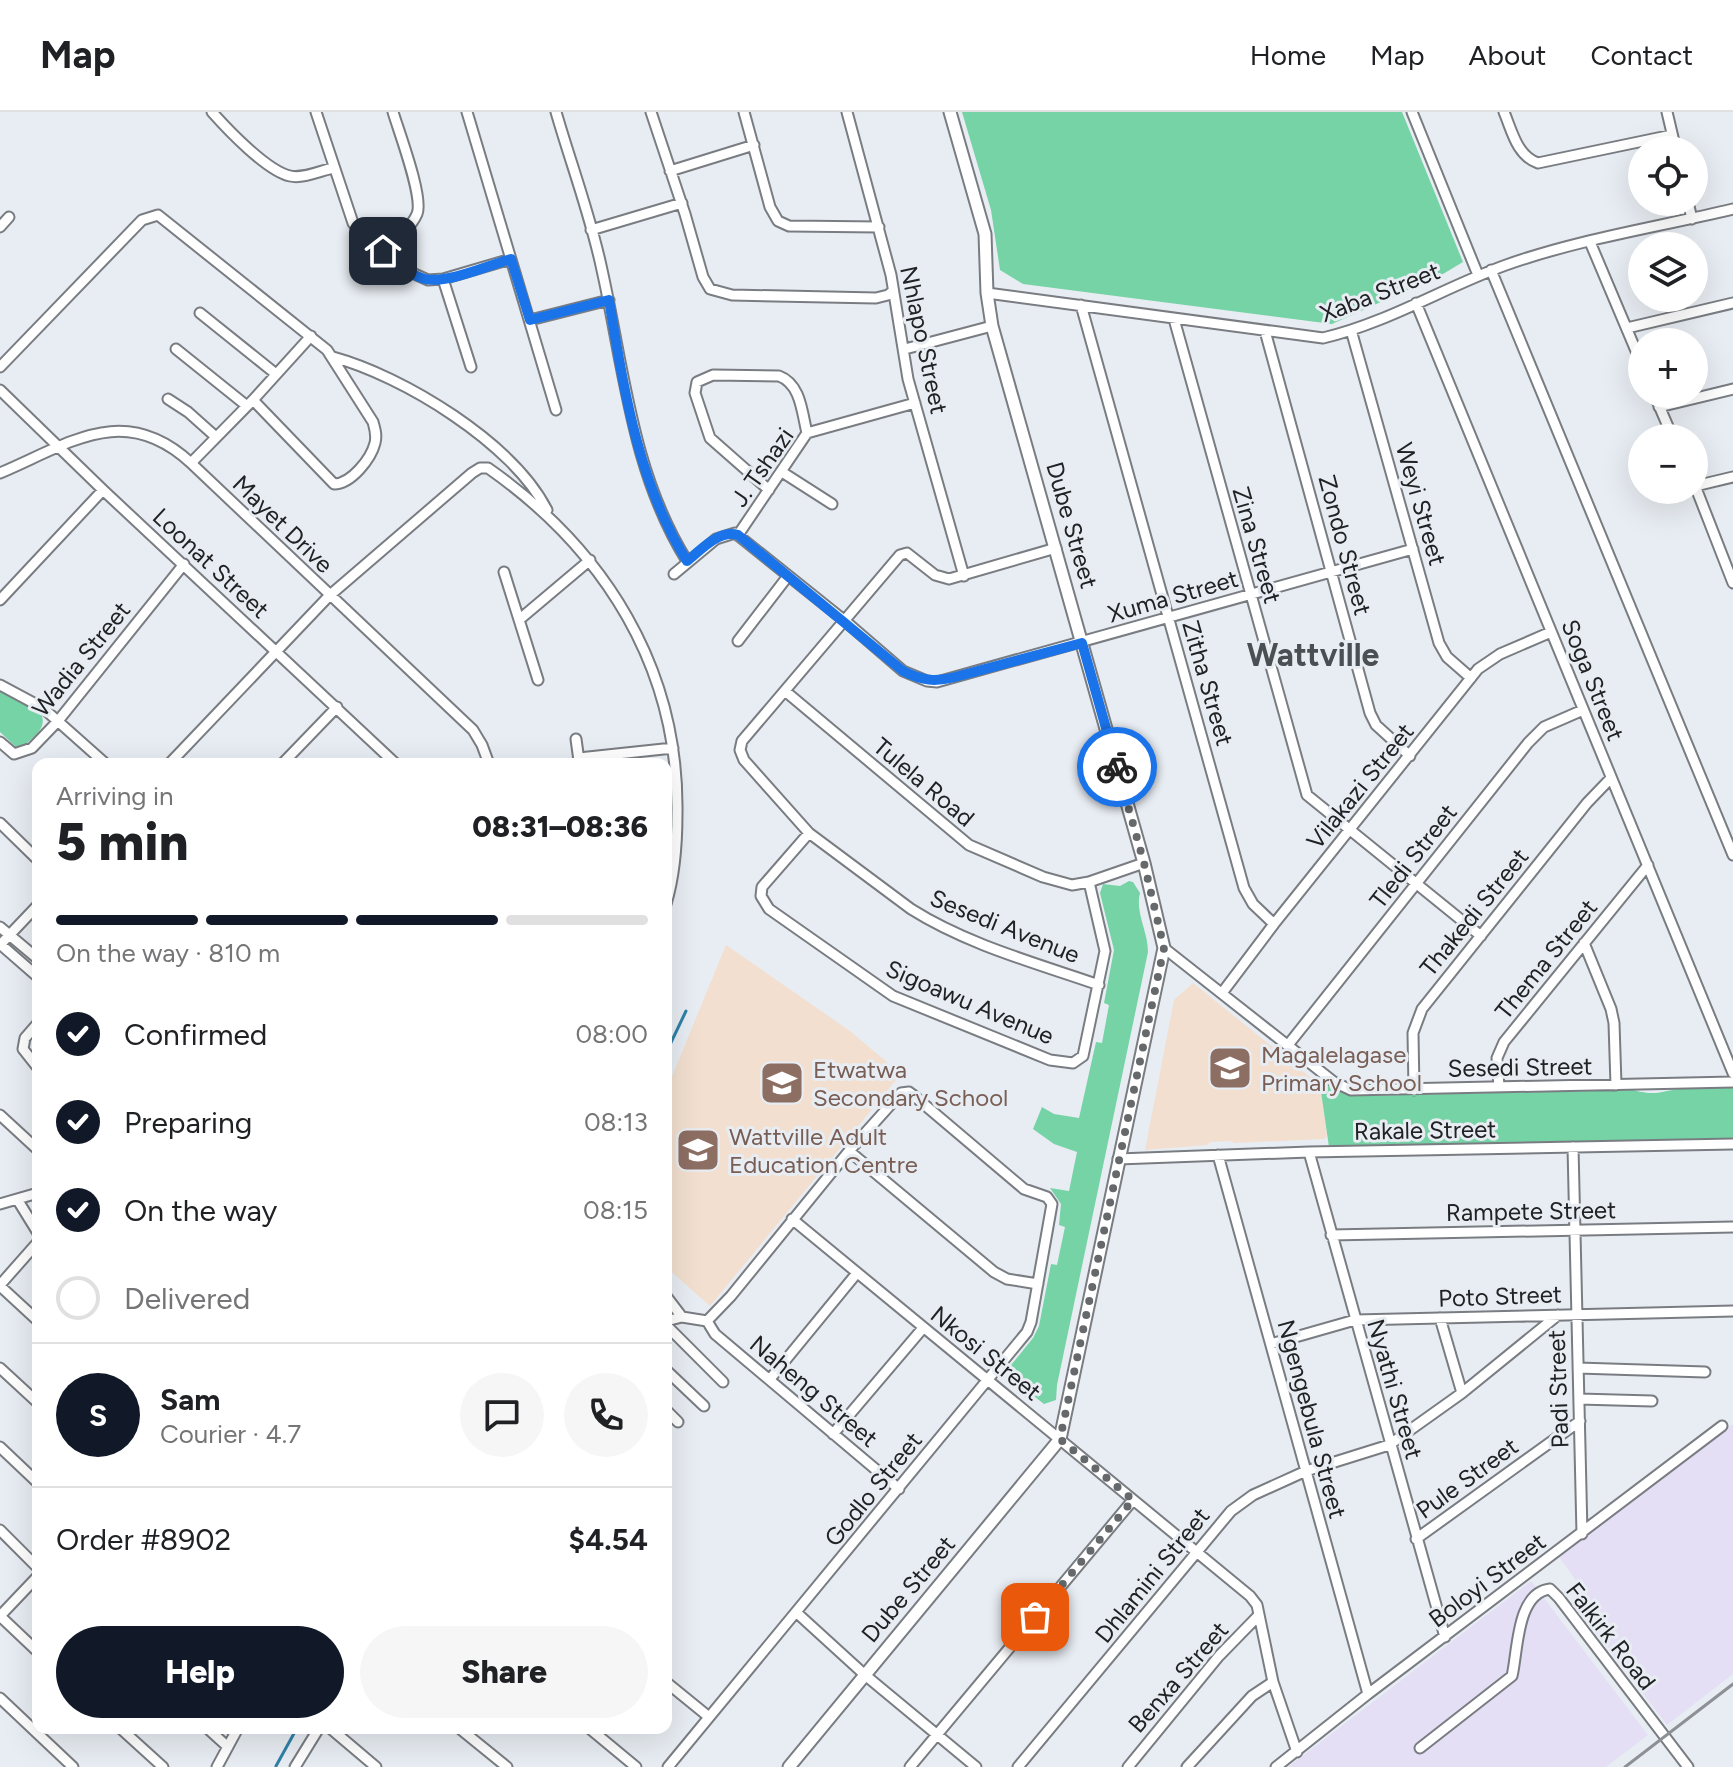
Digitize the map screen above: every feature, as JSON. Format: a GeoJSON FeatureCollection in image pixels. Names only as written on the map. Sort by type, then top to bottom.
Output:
{"type":"FeatureCollection","features":[{"type":"Feature","properties":{"kind":"street"},"geometry":{"type":"LineString","coordinates":[[212,112],[279,172],[293,177],[333,168]]}},
{"type":"Feature","properties":{"kind":"street"},"geometry":{"type":"LineString","coordinates":[[316,112],[353,223],[383,251],[421,277],[443,279],[511,259]]}},
{"type":"Feature","properties":{"kind":"street"},"geometry":{"type":"LineString","coordinates":[[383,251],[413,221],[418,209],[417,192],[393,112]]}},
{"type":"Feature","properties":{"kind":"street"},"geometry":{"type":"LineString","coordinates":[[467,112],[556,410]]}},
{"type":"Feature","properties":{"kind":"street"},"geometry":{"type":"LineString","coordinates":[[556,112],[609,300],[622,379],[646,472],[671,536],[687,561]]}},
{"type":"Feature","properties":{"kind":"street"},"geometry":{"type":"LineString","coordinates":[[651,112],[703,277],[714,292],[876,298],[893,291]]}},
{"type":"Feature","properties":{"kind":"street"},"geometry":{"type":"LineString","coordinates":[[744,112],[770,207],[774,217],[782,224],[879,227]]}},
{"type":"Feature","properties":{"kind":"street","name":"Nhlapo Street"},"geometry":{"type":"LineString","coordinates":[[847,112],[891,275],[915,403],[964,576]]}},
{"type":"Feature","properties":{"kind":"street","name":"Dube Street"},"geometry":{"type":"LineString","coordinates":[[950,112],[985,234],[987,293],[992,326],[1144,863],[1164,948]]}},
{"type":"Feature","properties":{"kind":"street"},"geometry":{"type":"LineString","coordinates":[[1412,112],[1478,275]]}},
{"type":"Feature","properties":{"kind":"street"},"geometry":{"type":"LineString","coordinates":[[1504,112],[1521,152],[1538,163],[1672,135],[1667,112]]}},
{"type":"Feature","properties":{"kind":"street"},"geometry":{"type":"LineString","coordinates":[[670,171],[754,145]]}},
{"type":"Feature","properties":{"kind":"street"},"geometry":{"type":"LineString","coordinates":[[591,230],[682,203]]}},
{"type":"Feature","properties":{"kind":"street","name":"Xaba Street"},"geometry":{"type":"LineString","coordinates":[[987,293],[1323,338],[1351,330],[1478,275],[1543,253],[1733,209]]}},
{"type":"Feature","properties":{"kind":"street"},"geometry":{"type":"LineString","coordinates":[[0,367],[142,220],[153,215],[162,217],[332,356],[373,422],[376,433],[373,449],[344,483],[334,484],[250,403],[176,349]]}},
{"type":"Feature","properties":{"kind":"street"},"geometry":{"type":"LineString","coordinates":[[0,227],[9,217]]}},
{"type":"Feature","properties":{"kind":"street"},"geometry":{"type":"LineString","coordinates":[[1590,242],[1627,328],[1733,303]]}},
{"type":"Feature","properties":{"kind":"street"},"geometry":{"type":"LineString","coordinates":[[1491,270],[1733,855]]}},
{"type":"Feature","properties":{"kind":"street"},"geometry":{"type":"LineString","coordinates":[[443,279],[471,367]]}},
{"type":"Feature","properties":{"kind":"street"},"geometry":{"type":"LineString","coordinates":[[530,320],[609,300]]}},
{"type":"Feature","properties":{"kind":"street","name":"Soga Street"},"geometry":{"type":"LineString","coordinates":[[1416,303],[1733,1073]]}},
{"type":"Feature","properties":{"kind":"street","name":"Zitha Street"},"geometry":{"type":"LineString","coordinates":[[1081,305],[1244,888],[1253,904],[1274,924]]}},
{"type":"Feature","properties":{"kind":"street"},"geometry":{"type":"LineString","coordinates":[[200,313],[276,374]]}},
{"type":"Feature","properties":{"kind":"street","name":"Zina Street"},"geometry":{"type":"LineString","coordinates":[[1174,319],[1305,791],[1310,799],[1481,936]]}},
{"type":"Feature","properties":{"kind":"street"},"geometry":{"type":"LineString","coordinates":[[905,349],[992,326]]}},
{"type":"Feature","properties":{"kind":"street","name":"Weyi Street"},"geometry":{"type":"LineString","coordinates":[[1351,330],[1443,652],[1471,678]]}},
{"type":"Feature","properties":{"kind":"street","name":"Zondo Street"},"geometry":{"type":"LineString","coordinates":[[1265,331],[1373,720],[1410,756]]}},
{"type":"Feature","properties":{"kind":"street"},"geometry":{"type":"LineString","coordinates":[[191,463],[311,336]]}},
{"type":"Feature","properties":{"kind":"street"},"geometry":{"type":"LineString","coordinates":[[332,356],[393,378],[423,395],[479,435],[540,497],[550,517]]}},
{"type":"Feature","properties":{"kind":"street"},"geometry":{"type":"LineString","coordinates":[[769,490],[710,438],[695,393],[697,382],[713,375],[779,376],[786,379],[798,394],[807,433]]}},
{"type":"Feature","properties":{"kind":"street"},"geometry":{"type":"LineString","coordinates":[[1708,395],[1733,389]]}},
{"type":"Feature","properties":{"kind":"street","name":"Loonat Street"},"geometry":{"type":"LineString","coordinates":[[0,390],[337,707],[386,758]]}},
{"type":"Feature","properties":{"kind":"street"},"geometry":{"type":"LineString","coordinates":[[168,399],[216,437]]}},
{"type":"Feature","properties":{"kind":"street","name":"J. Tshazi"},"geometry":{"type":"LineString","coordinates":[[738,535],[807,433],[915,403]]}},
{"type":"Feature","properties":{"kind":"street","name":"Mayet Drive"},"geometry":{"type":"LineString","coordinates":[[0,473],[97,433],[120,431],[164,441],[473,730],[486,758]]}},
{"type":"Feature","properties":{"kind":"street"},"geometry":{"type":"LineString","coordinates":[[175,758],[329,596],[480,468],[488,468],[550,517],[590,560],[625,610],[643,647],[659,685],[673,748],[678,797],[677,840],[672,869]]}},
{"type":"Feature","properties":{"kind":"street"},"geometry":{"type":"LineString","coordinates":[[782,472],[832,504]]}},
{"type":"Feature","properties":{"kind":"street"},"geometry":{"type":"LineString","coordinates":[[1708,482],[1733,477]]}},
{"type":"Feature","properties":{"kind":"street"},"geometry":{"type":"LineString","coordinates":[[0,600],[103,490]]}},
{"type":"Feature","properties":{"kind":"street"},"geometry":{"type":"LineString","coordinates":[[1703,504],[1729,564],[1733,583]]}},
{"type":"Feature","properties":{"kind":"street"},"geometry":{"type":"LineString","coordinates":[[674,574],[716,539],[730,533],[738,535]]}},
{"type":"Feature","properties":{"kind":"street","name":"Xuma Street"},"geometry":{"type":"LineString","coordinates":[[738,535],[903,671],[937,682],[1413,549]]}},
{"type":"Feature","properties":{"kind":"street"},"geometry":{"type":"LineString","coordinates":[[785,691],[895,559],[904,553],[912,555],[944,579],[964,576],[1056,548]]}},
{"type":"Feature","properties":{"kind":"street"},"geometry":{"type":"LineString","coordinates":[[520,619],[590,560]]}},
{"type":"Feature","properties":{"kind":"street","name":"Wadia Street"},"geometry":{"type":"LineString","coordinates":[[0,742],[14,754],[32,748],[58,721],[184,564]]}},
{"type":"Feature","properties":{"kind":"street"},"geometry":{"type":"LineString","coordinates":[[504,572],[538,680]]}},
{"type":"Feature","properties":{"kind":"street"},"geometry":{"type":"LineString","coordinates":[[738,641],[788,576]]}},
{"type":"Feature","properties":{"kind":"street","name":"Vilakazi Street"},"geometry":{"type":"LineString","coordinates":[[1222,993],[1471,678],[1490,659],[1551,632]]}},
{"type":"Feature","properties":{"kind":"street"},"geometry":{"type":"LineString","coordinates":[[0,685],[43,708],[99,758]]}},
{"type":"Feature","properties":{"kind":"street","name":"Sesedi Avenue"},"geometry":{"type":"LineString","coordinates":[[785,691],[742,741],[741,755],[809,833],[928,920],[1005,952],[1099,985]]}},
{"type":"Feature","properties":{"kind":"street","name":"Tulela Road"},"geometry":{"type":"LineString","coordinates":[[785,691],[969,845],[1062,884],[1089,882],[1144,863]]}},
{"type":"Feature","properties":{"kind":"street"},"geometry":{"type":"LineString","coordinates":[[288,758],[337,707]]}},
{"type":"Feature","properties":{"kind":"street","name":"Tledi Street"},"geometry":{"type":"LineString","coordinates":[[1288,1045],[1528,743],[1544,727],[1583,710]]}},
{"type":"Feature","properties":{"kind":"street"},"geometry":{"type":"LineString","coordinates":[[576,739],[579,758]]}},
{"type":"Feature","properties":{"kind":"street"},"geometry":{"type":"LineString","coordinates":[[601,758],[673,748]]}},
{"type":"Feature","properties":{"kind":"street","name":"Thakedi Street"},"geometry":{"type":"LineString","coordinates":[[1414,1090],[1413,1033],[1418,1016],[1587,803],[1611,778]]}},
{"type":"Feature","properties":{"kind":"street"},"geometry":{"type":"LineString","coordinates":[[0,823],[32,854]]}},
{"type":"Feature","properties":{"kind":"street","name":"Sigoawu Avenue"},"geometry":{"type":"LineString","coordinates":[[809,833],[762,887],[761,896],[769,909],[893,996],[1050,1060],[1069,1063],[1080,1060],[1086,1048],[1099,985]]}},
{"type":"Feature","properties":{"kind":"street","name":"Thema Street"},"geometry":{"type":"LineString","coordinates":[[1499,1087],[1497,1058],[1504,1042],[1648,865]]}},
{"type":"Feature","properties":{"kind":"street"},"geometry":{"type":"LineString","coordinates":[[1089,882],[1105,951],[1099,985]]}},
{"type":"Feature","properties":{"kind":"street"},"geometry":{"type":"LineString","coordinates":[[32,911],[0,944],[32,972]]}},
{"type":"Feature","properties":{"kind":"street"},"geometry":{"type":"LineString","coordinates":[[0,927],[32,954]]}},
{"type":"Feature","properties":{"kind":"street"},"geometry":{"type":"LineString","coordinates":[[1584,943],[1611,1009],[1616,1085]]}},
{"type":"Feature","properties":{"kind":"street"},"geometry":{"type":"LineString","coordinates":[[1060,1439],[1164,948]]}},
{"type":"Feature","properties":{"kind":"street","name":"Sesedi Street"},"geometry":{"type":"LineString","coordinates":[[1164,948],[1342,1087],[1414,1090],[1733,1082]]}},
{"type":"Feature","properties":{"kind":"street"},"geometry":{"type":"LineString","coordinates":[[32,1030],[25,1038],[23,1049],[32,1060]]}},
{"type":"Feature","properties":{"kind":"street","name":"Godlo Street"},"geometry":{"type":"LineString","coordinates":[[668,1767],[1027,1332],[1053,1210],[1047,1197],[1024,1189],[913,1095],[905,1092],[896,1097],[849,1151]]}},
{"type":"Feature","properties":{"kind":"street"},"geometry":{"type":"LineString","coordinates":[[0,1115],[32,1144]]}},
{"type":"Feature","properties":{"kind":"street","name":"Rakale Street"},"geometry":{"type":"LineString","coordinates":[[1118,1159],[1733,1144]]}},
{"type":"Feature","properties":{"kind":"street","name":"Padi Street"},"geometry":{"type":"LineString","coordinates":[[1573,1147],[1582,1534]]}},
{"type":"Feature","properties":{"kind":"street"},"geometry":{"type":"LineString","coordinates":[[672,1321],[682,1317],[707,1321],[849,1151],[1002,1277],[1038,1284]]}},
{"type":"Feature","properties":{"kind":"street","name":"Nyathi Street"},"geometry":{"type":"LineString","coordinates":[[1309,1152],[1445,1637]]}},
{"type":"Feature","properties":{"kind":"street","name":"Ngengebula Street"},"geometry":{"type":"LineString","coordinates":[[1218,1155],[1368,1694]]}},
{"type":"Feature","properties":{"kind":"street"},"geometry":{"type":"LineString","coordinates":[[0,1204],[32,1195]]}},
{"type":"Feature","properties":{"kind":"street"},"geometry":{"type":"LineString","coordinates":[[17,1199],[32,1223]]}},
{"type":"Feature","properties":{"kind":"street","name":"Nkosi Street"},"geometry":{"type":"LineString","coordinates":[[792,1219],[1250,1596],[1259,1615],[1273,1682],[1297,1752]]}},
{"type":"Feature","properties":{"kind":"street","name":"Rampete Street"},"geometry":{"type":"LineString","coordinates":[[1331,1235],[1733,1227]]}},
{"type":"Feature","properties":{"kind":"street"},"geometry":{"type":"LineString","coordinates":[[32,1249],[0,1285],[32,1315]]}},
{"type":"Feature","properties":{"kind":"street"},"geometry":{"type":"LineString","coordinates":[[770,1379],[857,1273]]}},
{"type":"Feature","properties":{"kind":"street"},"geometry":{"type":"LineString","coordinates":[[672,1304],[682,1317]]}},
{"type":"Feature","properties":{"kind":"street","name":"Poto Street"},"geometry":{"type":"LineString","coordinates":[[1271,1344],[1355,1320],[1733,1311]]}},
{"type":"Feature","properties":{"kind":"street","name":"Padi Street"},"geometry":{"type":"LineString","coordinates":[[1306,1471],[1389,1445],[1462,1393],[1558,1315]]}},
{"type":"Feature","properties":{"kind":"street"},"geometry":{"type":"LineString","coordinates":[[1440,1318],[1462,1393]]}},
{"type":"Feature","properties":{"kind":"street","name":"Naheng Street"},"geometry":{"type":"LineString","coordinates":[[707,1321],[715,1334],[899,1489]]}},
{"type":"Feature","properties":{"kind":"street"},"geometry":{"type":"LineString","coordinates":[[833,1434],[923,1328]]}},
{"type":"Feature","properties":{"kind":"street"},"geometry":{"type":"LineString","coordinates":[[672,1329],[723,1382]]}},
{"type":"Feature","properties":{"kind":"street"},"geometry":{"type":"LineString","coordinates":[[0,1368],[32,1397]]}},
{"type":"Feature","properties":{"kind":"street"},"geometry":{"type":"LineString","coordinates":[[1578,1368],[1705,1372]]}},
{"type":"Feature","properties":{"kind":"street"},"geometry":{"type":"LineString","coordinates":[[672,1376],[704,1406]]}},
{"type":"Feature","properties":{"kind":"street"},"geometry":{"type":"LineString","coordinates":[[1579,1399],[1652,1401]]}},
{"type":"Feature","properties":{"kind":"street"},"geometry":{"type":"LineString","coordinates":[[672,1416],[678,1422]]}},
{"type":"Feature","properties":{"kind":"street","name":"Pule Street"},"geometry":{"type":"LineString","coordinates":[[1416,1539],[1580,1421]]}},
{"type":"Feature","properties":{"kind":"street","name":"Boloyi Street"},"geometry":{"type":"LineString","coordinates":[[1276,1767],[1722,1426]]}},
{"type":"Feature","properties":{"kind":"street","name":"Dube Street"},"geometry":{"type":"LineString","coordinates":[[789,1767],[1060,1439]]}},
{"type":"Feature","properties":{"kind":"street"},"geometry":{"type":"LineString","coordinates":[[0,1447],[32,1477]]}},
{"type":"Feature","properties":{"kind":"street","name":"Dhlamini Street"},"geometry":{"type":"LineString","coordinates":[[1018,1767],[1231,1511],[1241,1502],[1306,1471]]}},
{"type":"Feature","properties":{"kind":"street"},"geometry":{"type":"LineString","coordinates":[[910,1767],[1133,1500]]}},
{"type":"Feature","properties":{"kind":"street"},"geometry":{"type":"LineString","coordinates":[[0,1530],[32,1562]]}},
{"type":"Feature","properties":{"kind":"street"},"geometry":{"type":"LineString","coordinates":[[32,1582],[0,1616],[32,1646]]}},
{"type":"Feature","properties":{"kind":"street","name":"Falkirk Road"},"geometry":{"type":"LineString","coordinates":[[1420,1748],[1512,1676],[1518,1630],[1529,1602],[1543,1590],[1550,1589],[1688,1767]]}},
{"type":"Feature","properties":{"kind":"street"},"geometry":{"type":"LineString","coordinates":[[797,1613],[865,1675],[976,1767]]}},
{"type":"Feature","properties":{"kind":"street","name":"Benxa Street"},"geometry":{"type":"LineString","coordinates":[[1128,1767],[1219,1656],[1259,1615]]}},
{"type":"Feature","properties":{"kind":"street"},"geometry":{"type":"LineString","coordinates":[[1187,1767],[1252,1696],[1273,1682]]}},
{"type":"Feature","properties":{"kind":"street"},"geometry":{"type":"LineString","coordinates":[[672,1687],[709,1717]]}},
{"type":"Feature","properties":{"kind":"street"},"geometry":{"type":"LineString","coordinates":[[0,1698],[32,1728]]}},
{"type":"Feature","properties":{"kind":"street"},"geometry":{"type":"LineString","coordinates":[[38,1734],[73,1767]]}},
{"type":"Feature","properties":{"kind":"street"},"geometry":{"type":"LineString","coordinates":[[127,1734],[163,1767]]}},
{"type":"Feature","properties":{"kind":"street"},"geometry":{"type":"LineString","coordinates":[[214,1734],[228,1747]]}},
{"type":"Feature","properties":{"kind":"street"},"geometry":{"type":"LineString","coordinates":[[217,1767],[235,1734]]}},
{"type":"Feature","properties":{"kind":"street"},"geometry":{"type":"LineString","coordinates":[[295,1767],[315,1734]]}},
{"type":"Feature","properties":{"kind":"street"},"geometry":{"type":"LineString","coordinates":[[337,1734],[376,1767]]}},
{"type":"Feature","properties":{"kind":"street"},"geometry":{"type":"LineString","coordinates":[[466,1734],[507,1767]]}},
{"type":"Feature","properties":{"kind":"street"},"geometry":{"type":"LineString","coordinates":[[596,1734],[636,1767]]}},
{"type":"Feature","properties":{"kind":"shaded area","name":"Etwatwa Secondary School"},"geometry":{"type":"Polygon","coordinates":[[[726,945],[850,1031],[901,1074],[710,1306],[672,1272],[672,1076],[726,945]]]}},
{"type":"Feature","properties":{"kind":"shaded area","name":"Magalelagase Primary School"},"geometry":{"type":"Polygon","coordinates":[[[1193,983],[1320,1085],[1325,1139],[1210,1142],[1207,1145],[1145,1150],[1174,1000],[1193,983]]]}},
{"type":"Feature","properties":{"kind":"shaded area"},"geometry":{"type":"Polygon","coordinates":[[[1733,1424],[1733,1674],[1667,1725],[1583,1615],[1580,1586],[1559,1557],[1733,1424]]]}},
{"type":"Feature","properties":{"kind":"shaded area"},"geometry":{"type":"Polygon","coordinates":[[[1531,1581],[1648,1735],[1606,1767],[1288,1767],[1531,1581]]]}},
{"type":"Feature","properties":{"kind":"green space"},"geometry":{"type":"Polygon","coordinates":[[[962,112],[1402,112],[1463,262],[1332,324],[1023,284],[1000,270],[991,210],[962,112]]]}},
{"type":"Feature","properties":{"kind":"green space"},"geometry":{"type":"Polygon","coordinates":[[[0,690],[41,714],[41,728],[24,746],[16,747],[0,732],[0,690]]]}},
{"type":"Feature","properties":{"kind":"green space"},"geometry":{"type":"Polygon","coordinates":[[[1129,881],[1140,893],[1139,908],[1148,952],[1056,1400],[1044,1404],[1035,1397],[1026,1398],[1003,1375],[1039,1326],[1051,1264],[1057,1265],[1065,1227],[1059,1225],[1061,1204],[1050,1188],[1069,1191],[1077,1152],[1054,1144],[1033,1129],[1042,1107],[1054,1114],[1079,1118],[1096,1042],[1102,1043],[1109,1005],[1104,1003],[1114,950],[1100,893],[1103,884],[1120,886],[1129,881]]]}},
{"type":"Feature","properties":{"kind":"green space"},"geometry":{"type":"Polygon","coordinates":[[[1324,1080],[1337,1090],[1358,1096],[1633,1090],[1655,1093],[1686,1088],[1733,1088],[1733,1138],[1329,1147],[1320,1085],[1324,1080]]]}},
{"type":"Feature","properties":{"kind":"waterway"},"geometry":{"type":"LineString","coordinates":[[672,1040],[686,1011]]}},
{"type":"Feature","properties":{"kind":"waterway"},"geometry":{"type":"LineString","coordinates":[[276,1766],[294,1734]]}},
{"type":"Feature","properties":{"kind":"railway"},"geometry":{"type":"LineString","coordinates":[[1625,1767],[1733,1684]]}},
{"type":"Feature","properties":{"kind":"way so far"},"geometry":{"type":"LineString","coordinates":[[1035,1617],[1133,1500],[1060,1439],[1164,948],[1117,767]]}},
{"type":"Feature","properties":{"kind":"place","name":"Magalelagase Primary School"},"geometry":{"type":"Point","coordinates":[1230,1068]}},
{"type":"Feature","properties":{"kind":"place","name":"Etwatwa Secondary School"},"geometry":{"type":"Point","coordinates":[782,1083]}},
{"type":"Feature","properties":{"kind":"place","name":"Wattville Adult Education Centre"},"geometry":{"type":"Point","coordinates":[698,1150]}},
{"type":"Feature","properties":{"kind":"district","name":"Wattville"},"geometry":{"type":"Point","coordinates":[1313,655]}},
{"type":"Feature","properties":{"kind":"route"},"geometry":{"type":"LineString","coordinates":[[383,251],[410,272],[428,280],[443,279],[511,259],[530,320],[609,300],[622,379],[646,472],[671,536],[687,561],[716,539],[735,533],[903,671],[927,681],[937,682],[1082,643],[1117,767]]}}]}
